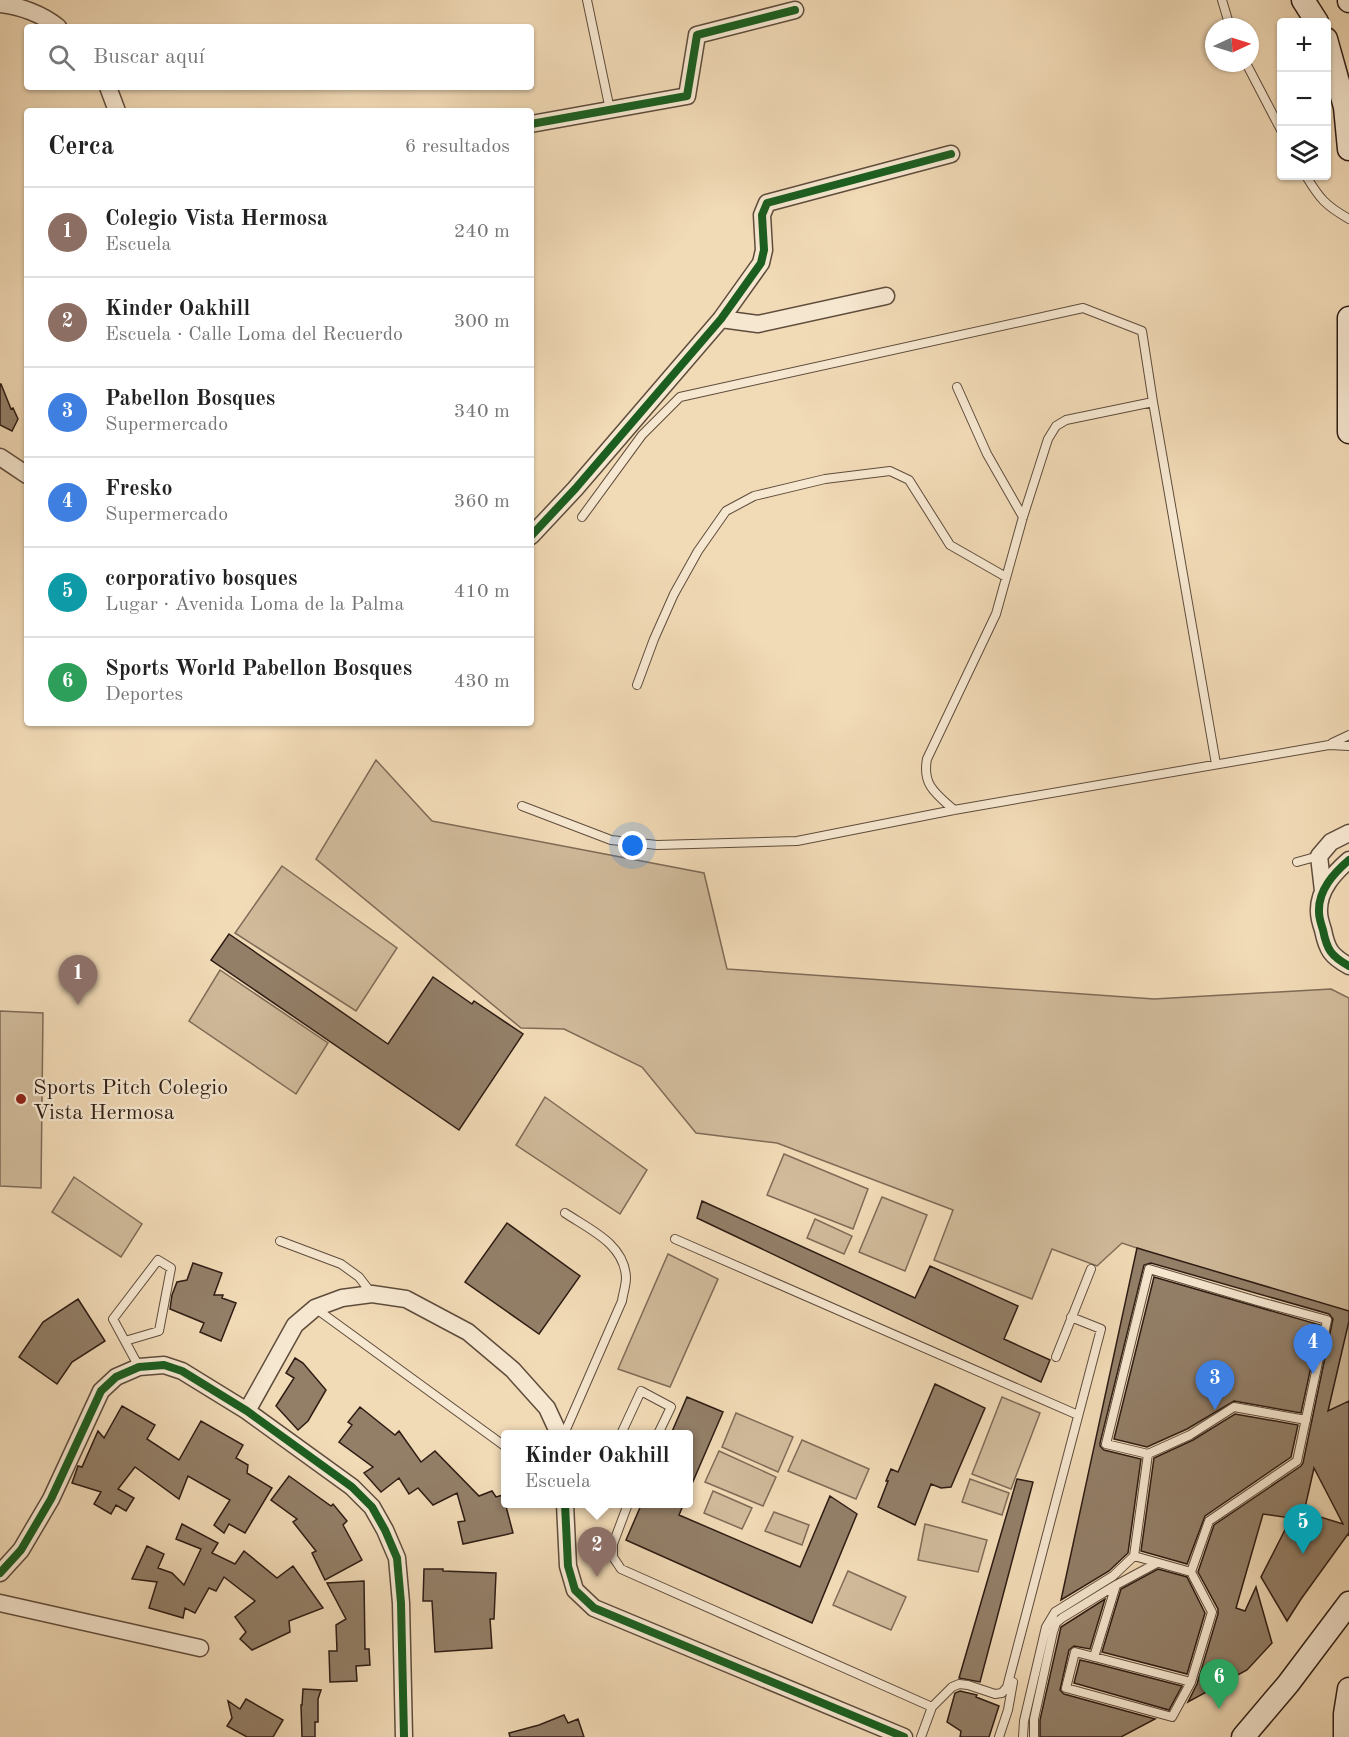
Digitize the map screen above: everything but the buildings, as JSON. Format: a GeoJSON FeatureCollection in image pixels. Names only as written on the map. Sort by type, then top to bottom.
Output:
{"type":"FeatureCollection","features":[{"type":"Feature","properties":{"kind":"main road"},"geometry":{"type":"LineString","coordinates":[[1331,57],[1345,107],[1349,149]]}},
{"type":"Feature","properties":{"kind":"main road"},"geometry":{"type":"LineString","coordinates":[[1349,318],[1349,432]]}},
{"type":"Feature","properties":{"kind":"main road"},"geometry":{"type":"LineString","coordinates":[[1244,1737],[1349,1603]]}},
{"type":"Feature","properties":{"kind":"main road"},"geometry":{"type":"LineString","coordinates":[[1345,1737],[1345,1714],[1349,1689]]}},
{"type":"Feature","properties":{"kind":"street"},"geometry":{"type":"LineString","coordinates":[[0,4],[14,5],[55,24]]}},
{"type":"Feature","properties":{"kind":"street"},"geometry":{"type":"LineString","coordinates":[[534,123],[687,96],[697,34],[795,10]]}},
{"type":"Feature","properties":{"kind":"street"},"geometry":{"type":"LineString","coordinates":[[109,90],[116,108]]}},
{"type":"Feature","properties":{"kind":"street"},"geometry":{"type":"LineString","coordinates":[[534,533],[575,489],[721,319],[761,264],[764,250],[762,215],[767,203],[951,154]]}},
{"type":"Feature","properties":{"kind":"street"},"geometry":{"type":"LineString","coordinates":[[721,319],[758,324],[886,296]]}},
{"type":"Feature","properties":{"kind":"street"},"geometry":{"type":"LineString","coordinates":[[0,457],[24,474]]}},
{"type":"Feature","properties":{"kind":"street"},"geometry":{"type":"LineString","coordinates":[[1323,891],[1319,856],[1331,842],[1349,833]]}},
{"type":"Feature","properties":{"kind":"street"},"geometry":{"type":"LineString","coordinates":[[1319,856],[1327,859],[1349,858]]}},
{"type":"Feature","properties":{"kind":"street"},"geometry":{"type":"LineString","coordinates":[[1348,966],[1331,955],[1318,911],[1323,891],[1337,870],[1349,858]]}},
{"type":"Feature","properties":{"kind":"street"},"geometry":{"type":"LineString","coordinates":[[247,1411],[295,1325],[315,1308],[342,1298],[372,1294],[406,1299],[468,1332],[513,1370],[547,1408],[557,1430]]}},
{"type":"Feature","properties":{"kind":"street"},"geometry":{"type":"LineString","coordinates":[[0,1573],[21,1550],[51,1499],[101,1391],[116,1377],[139,1367],[164,1365],[182,1371],[247,1411],[352,1487],[372,1507],[397,1558],[401,1603],[404,1737]]}},
{"type":"Feature","properties":{"kind":"street"},"geometry":{"type":"LineString","coordinates":[[565,1508],[568,1566],[575,1590],[594,1608],[904,1737]]}},
{"type":"Feature","properties":{"kind":"street"},"geometry":{"type":"LineString","coordinates":[[0,1603],[200,1648]]}},
{"type":"Feature","properties":{"kind":"lane"},"geometry":{"type":"LineString","coordinates":[[587,0],[610,110]]}},
{"type":"Feature","properties":{"kind":"lane"},"geometry":{"type":"LineString","coordinates":[[1222,0],[1227,18]]}},
{"type":"Feature","properties":{"kind":"lane"},"geometry":{"type":"LineString","coordinates":[[1251,72],[1278,126]]}},
{"type":"Feature","properties":{"kind":"lane"},"geometry":{"type":"LineString","coordinates":[[1309,180],[1320,198],[1333,210],[1349,219]]}},
{"type":"Feature","properties":{"kind":"lane"},"geometry":{"type":"LineString","coordinates":[[582,517],[642,435],[680,397],[1083,308],[1142,331],[1216,764]]}},
{"type":"Feature","properties":{"kind":"lane"},"geometry":{"type":"LineString","coordinates":[[957,387],[987,454],[1023,517]]}},
{"type":"Feature","properties":{"kind":"lane"},"geometry":{"type":"LineString","coordinates":[[954,810],[933,791],[926,779],[927,759],[996,614],[1048,439],[1056,426],[1066,420],[1153,402]]}},
{"type":"Feature","properties":{"kind":"lane"},"geometry":{"type":"LineString","coordinates":[[637,685],[670,603],[698,551],[726,511],[754,496],[825,479],[890,471],[909,480],[950,545],[1006,577]]}},
{"type":"Feature","properties":{"kind":"lane"},"geometry":{"type":"LineString","coordinates":[[1329,745],[1349,735]]}},
{"type":"Feature","properties":{"kind":"lane"},"geometry":{"type":"LineString","coordinates":[[522,806],[611,840],[657,845],[796,841],[954,810],[1216,764],[1329,745],[1349,746]]}},
{"type":"Feature","properties":{"kind":"lane"},"geometry":{"type":"LineString","coordinates":[[1297,862],[1319,856]]}},
{"type":"Feature","properties":{"kind":"lane"},"geometry":{"type":"LineString","coordinates":[[564,1213],[608,1241],[621,1256],[626,1278],[622,1301],[566,1430]]}},
{"type":"Feature","properties":{"kind":"lane"},"geometry":{"type":"LineString","coordinates":[[675,1239],[1078,1415]]}},
{"type":"Feature","properties":{"kind":"lane"},"geometry":{"type":"LineString","coordinates":[[280,1241],[341,1264],[359,1276],[372,1294]]}},
{"type":"Feature","properties":{"kind":"lane"},"geometry":{"type":"LineString","coordinates":[[124,1341],[159,1331],[171,1268],[158,1260],[113,1319],[124,1341],[139,1367]]}},
{"type":"Feature","properties":{"kind":"lane"},"geometry":{"type":"LineString","coordinates":[[1056,1357],[1091,1269]]}},
{"type":"Feature","properties":{"kind":"lane"},"geometry":{"type":"LineString","coordinates":[[1191,1682],[1075,1652],[1066,1688],[1172,1717],[1191,1682],[1212,1612],[1191,1572],[1209,1521],[1297,1461],[1306,1420],[1327,1320],[1149,1269],[1106,1444],[1148,1454],[1190,1435],[1234,1407],[1306,1420]]}},
{"type":"Feature","properties":{"kind":"lane"},"geometry":{"type":"LineString","coordinates":[[315,1308],[501,1443]]}},
{"type":"Feature","properties":{"kind":"lane"},"geometry":{"type":"LineString","coordinates":[[921,1737],[932,1707],[952,1687],[959,1684],[968,1685],[994,1694],[1002,1693],[1007,1687],[1101,1329],[1071,1317]]}},
{"type":"Feature","properties":{"kind":"lane"},"geometry":{"type":"LineString","coordinates":[[623,1430],[641,1391],[671,1407],[660,1430]]}},
{"type":"Feature","properties":{"kind":"lane"},"geometry":{"type":"LineString","coordinates":[[1023,1737],[1024,1721],[1050,1618],[1055,1612],[1113,1576],[1134,1556],[1148,1454]]}},
{"type":"Feature","properties":{"kind":"lane"},"geometry":{"type":"LineString","coordinates":[[626,1508],[612,1544],[613,1557],[621,1569],[932,1707]]}},
{"type":"Feature","properties":{"kind":"lane"},"geometry":{"type":"LineString","coordinates":[[999,1737],[1008,1710],[1010,1693],[1057,1513]]}},
{"type":"Feature","properties":{"kind":"lane"},"geometry":{"type":"LineString","coordinates":[[1134,1556],[1191,1572]]}},
{"type":"Feature","properties":{"kind":"lane"},"geometry":{"type":"LineString","coordinates":[[1034,1737],[1034,1719],[1056,1623],[1116,1585],[1157,1563]]}},
{"type":"Feature","properties":{"kind":"lane"},"geometry":{"type":"LineString","coordinates":[[1094,1657],[1116,1585]]}},
{"type":"Feature","properties":{"kind":"shaded area"},"geometry":{"type":"Polygon","coordinates":[[[376,760],[432,821],[704,873],[727,969],[1154,999],[1331,989],[1349,998],[1349,1461],[1318,1453],[1332,1313],[1122,1243],[1097,1266],[1052,1249],[1032,1299],[934,1260],[953,1210],[777,1143],[696,1133],[642,1067],[564,1029],[521,1028],[316,859],[376,760]]]}},
{"type":"Feature","properties":{"kind":"shaded area"},"geometry":{"type":"Polygon","coordinates":[[[282,866],[397,948],[356,1011],[235,933],[282,866]]]}},
{"type":"Feature","properties":{"kind":"shaded area"},"geometry":{"type":"Polygon","coordinates":[[[220,970],[328,1043],[296,1094],[189,1021],[220,970]]]}},
{"type":"Feature","properties":{"kind":"shaded area","name":"Sports Pitch Colegio Vista Hermosa"},"geometry":{"type":"Polygon","coordinates":[[[0,1011],[43,1013],[41,1188],[0,1186],[0,1011]]]}},
{"type":"Feature","properties":{"kind":"shaded area"},"geometry":{"type":"Polygon","coordinates":[[[545,1097],[647,1170],[620,1214],[516,1145],[545,1097]]]}},
{"type":"Feature","properties":{"kind":"shaded area"},"geometry":{"type":"Polygon","coordinates":[[[784,1154],[868,1189],[853,1229],[767,1195],[784,1154]]]}},
{"type":"Feature","properties":{"kind":"shaded area"},"geometry":{"type":"Polygon","coordinates":[[[74,1177],[142,1224],[121,1257],[52,1212],[74,1177]]]}},
{"type":"Feature","properties":{"kind":"shaded area"},"geometry":{"type":"Polygon","coordinates":[[[882,1197],[927,1215],[905,1271],[859,1252],[882,1197]]]}},
{"type":"Feature","properties":{"kind":"shaded area"},"geometry":{"type":"Polygon","coordinates":[[[815,1219],[852,1236],[844,1254],[807,1238],[815,1219]]]}},
{"type":"Feature","properties":{"kind":"shaded area"},"geometry":{"type":"Polygon","coordinates":[[[668,1254],[718,1279],[670,1387],[618,1369],[668,1254]]]}},
{"type":"Feature","properties":{"kind":"shaded area"},"geometry":{"type":"Polygon","coordinates":[[[1002,1397],[1040,1413],[1011,1489],[972,1474],[1002,1397]]]}},
{"type":"Feature","properties":{"kind":"shaded area"},"geometry":{"type":"Polygon","coordinates":[[[736,1413],[793,1437],[778,1472],[722,1447],[736,1413]]]}},
{"type":"Feature","properties":{"kind":"shaded area"},"geometry":{"type":"Polygon","coordinates":[[[802,1440],[869,1469],[856,1499],[788,1471],[802,1440]]]}},
{"type":"Feature","properties":{"kind":"shaded area"},"geometry":{"type":"Polygon","coordinates":[[[719,1451],[776,1477],[763,1506],[705,1482],[719,1451]]]}},
{"type":"Feature","properties":{"kind":"shaded area"},"geometry":{"type":"Polygon","coordinates":[[[970,1479],[1009,1493],[1002,1515],[962,1502],[970,1479]]]}},
{"type":"Feature","properties":{"kind":"shaded area"},"geometry":{"type":"Polygon","coordinates":[[[713,1491],[752,1508],[742,1529],[704,1513],[713,1491]]]}},
{"type":"Feature","properties":{"kind":"shaded area"},"geometry":{"type":"Polygon","coordinates":[[[774,1512],[809,1525],[802,1545],[765,1531],[774,1512]]]}},
{"type":"Feature","properties":{"kind":"shaded area"},"geometry":{"type":"Polygon","coordinates":[[[925,1524],[987,1540],[978,1572],[918,1560],[925,1524]]]}},
{"type":"Feature","properties":{"kind":"shaded area"},"geometry":{"type":"Polygon","coordinates":[[[848,1571],[906,1597],[891,1630],[833,1605],[848,1571]]]}},
{"type":"Feature","properties":{"kind":"cycle path"},"geometry":{"type":"LineString","coordinates":[[534,123],[687,96],[697,35],[795,10]]}},
{"type":"Feature","properties":{"kind":"cycle path"},"geometry":{"type":"LineString","coordinates":[[534,533],[575,489],[721,319],[761,263],[764,250],[762,215],[767,203],[951,154]]}},
{"type":"Feature","properties":{"kind":"cycle path"},"geometry":{"type":"LineString","coordinates":[[1349,860],[1324,889],[1319,904],[1321,923],[1328,948],[1338,959],[1349,966]]}},
{"type":"Feature","properties":{"kind":"cycle path"},"geometry":{"type":"LineString","coordinates":[[0,1573],[21,1550],[51,1499],[101,1391],[116,1377],[139,1367],[164,1365],[182,1371],[247,1411],[352,1487],[372,1507],[397,1558],[401,1603],[404,1737]]}},
{"type":"Feature","properties":{"kind":"cycle path"},"geometry":{"type":"LineString","coordinates":[[565,1508],[568,1566],[575,1590],[594,1608],[904,1737]]}},
{"type":"Feature","properties":{"kind":"place","name":"Colegio Vista Hermosa"},"geometry":{"type":"Point","coordinates":[78,1005]}},
{"type":"Feature","properties":{"kind":"place","name":"Sports Pitch Colegio Vista Hermosa"},"geometry":{"type":"Point","coordinates":[21,1099]}},
{"type":"Feature","properties":{"kind":"place","name":"Fresko"},"geometry":{"type":"Point","coordinates":[1313,1374]}},
{"type":"Feature","properties":{"kind":"place","name":"Pabellon Bosques"},"geometry":{"type":"Point","coordinates":[1215,1410]}},
{"type":"Feature","properties":{"kind":"place","name":"corporativo bosques"},"geometry":{"type":"Point","coordinates":[1303,1554]}},
{"type":"Feature","properties":{"kind":"place","name":"Kinder Oakhill"},"geometry":{"type":"Point","coordinates":[597,1577]}},
{"type":"Feature","properties":{"kind":"place","name":"Sports World Pabellon Bosques"},"geometry":{"type":"Point","coordinates":[1219,1709]}}]}
